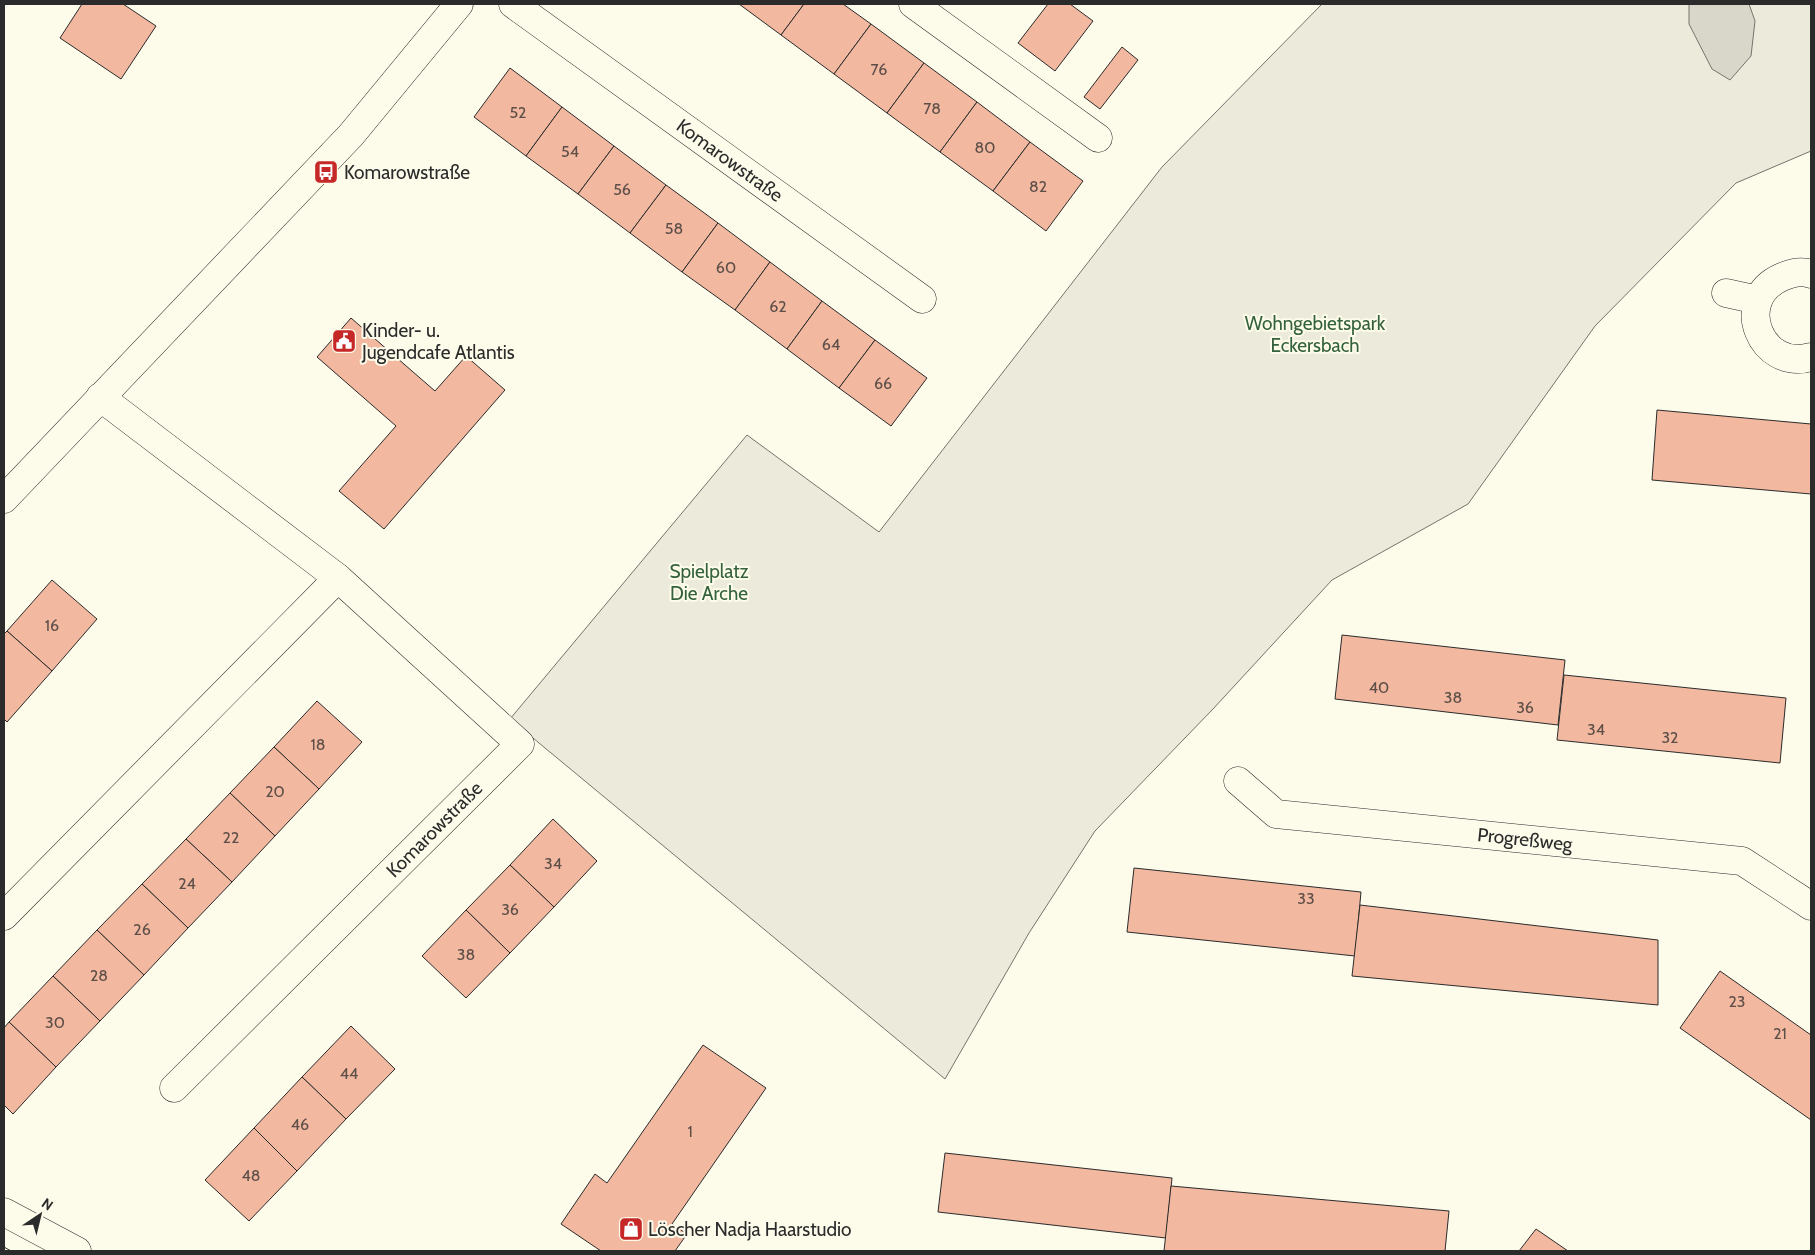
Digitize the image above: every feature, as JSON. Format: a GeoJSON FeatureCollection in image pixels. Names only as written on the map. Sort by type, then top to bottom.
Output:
{"type":"FeatureCollection","features":[{"type":"Feature","properties":{"kind":"street"},"geometry":{"type":"LineString","coordinates":[[4,499],[351,135],[459,4]]}},
{"type":"Feature","properties":{"kind":"street","name":"Komarowstraße"},"geometry":{"type":"LineString","coordinates":[[513,4],[922,299]]}},
{"type":"Feature","properties":{"kind":"street"},"geometry":{"type":"LineString","coordinates":[[913,4],[1098,138]]}},
{"type":"Feature","properties":{"kind":"street"},"geometry":{"type":"LineString","coordinates":[[1811,274],[1792,272],[1772,281],[1762,292],[1755,315],[1758,330],[1765,343],[1777,353],[1791,359],[1811,357]]}},
{"type":"Feature","properties":{"kind":"street"},"geometry":{"type":"LineString","coordinates":[[1726,294],[1758,300]]}},
{"type":"Feature","properties":{"kind":"street","name":"Komarowstraße"},"geometry":{"type":"LineString","coordinates":[[100,397],[338,578],[520,744],[174,1088]]}},
{"type":"Feature","properties":{"kind":"street"},"geometry":{"type":"LineString","coordinates":[[4,916],[338,578]]}},
{"type":"Feature","properties":{"kind":"street","name":"Progreßweg"},"geometry":{"type":"LineString","coordinates":[[1238,781],[1276,814],[1742,861],[1811,906]]}},
{"type":"Feature","properties":{"kind":"street"},"geometry":{"type":"LineString","coordinates":[[4,1212],[78,1251]]}},
{"type":"Feature","properties":{"kind":"green space","name":"Wohngebietspark Eckersbach"},"geometry":{"type":"Polygon","coordinates":[[[1322,4],[1811,4],[1811,151],[1736,183],[1595,326],[1468,504],[1332,580],[1213,709],[1095,831],[1029,933],[945,1079],[510,719],[747,435],[879,532],[1162,167],[1322,4]]]}},
{"type":"Feature","properties":{"kind":"shaded area"},"geometry":{"type":"Polygon","coordinates":[[[1689,4],[1749,4],[1755,21],[1751,56],[1730,80],[1712,69],[1689,24],[1689,4]]]}},
{"type":"Feature","properties":{"kind":"building"},"geometry":{"type":"Polygon","coordinates":[[[82,4],[123,4],[156,26],[121,79],[60,38],[82,4]]]}},
{"type":"Feature","properties":{"kind":"building"},"geometry":{"type":"Polygon","coordinates":[[[739,4],[804,4],[781,35],[739,4]]]}},
{"type":"Feature","properties":{"kind":"building"},"geometry":{"type":"Polygon","coordinates":[[[804,4],[843,4],[871,24],[834,74],[781,35],[804,4]]]}},
{"type":"Feature","properties":{"kind":"building"},"geometry":{"type":"Polygon","coordinates":[[[1048,4],[1070,4],[1093,21],[1055,71],[1018,43],[1048,4]]]}},
{"type":"Feature","properties":{"kind":"building"},"geometry":{"type":"Polygon","coordinates":[[[871,24],[924,63],[887,113],[834,74],[871,24]]]}},
{"type":"Feature","properties":{"kind":"building"},"geometry":{"type":"Polygon","coordinates":[[[1122,47],[1138,60],[1100,109],[1084,97],[1122,47]]]}},
{"type":"Feature","properties":{"kind":"building"},"geometry":{"type":"Polygon","coordinates":[[[924,63],[977,102],[940,152],[887,113],[924,63]]]}},
{"type":"Feature","properties":{"kind":"building"},"geometry":{"type":"Polygon","coordinates":[[[510,68],[562,107],[526,156],[474,117],[510,68]]]}},
{"type":"Feature","properties":{"kind":"building"},"geometry":{"type":"Polygon","coordinates":[[[977,102],[1030,142],[993,191],[940,152],[977,102]]]}},
{"type":"Feature","properties":{"kind":"building"},"geometry":{"type":"Polygon","coordinates":[[[562,107],[614,146],[578,194],[526,156],[562,107]]]}},
{"type":"Feature","properties":{"kind":"building"},"geometry":{"type":"Polygon","coordinates":[[[1030,142],[1083,181],[1046,231],[993,191],[1030,142]]]}},
{"type":"Feature","properties":{"kind":"building"},"geometry":{"type":"Polygon","coordinates":[[[614,146],[666,185],[630,233],[578,194],[614,146]]]}},
{"type":"Feature","properties":{"kind":"building"},"geometry":{"type":"Polygon","coordinates":[[[666,185],[718,223],[682,272],[630,233],[666,185]]]}},
{"type":"Feature","properties":{"kind":"building"},"geometry":{"type":"Polygon","coordinates":[[[718,223],[770,262],[735,310],[682,272],[718,223]]]}},
{"type":"Feature","properties":{"kind":"building"},"geometry":{"type":"Polygon","coordinates":[[[770,262],[822,301],[787,349],[735,310],[770,262]]]}},
{"type":"Feature","properties":{"kind":"building"},"geometry":{"type":"Polygon","coordinates":[[[822,301],[875,340],[839,388],[787,349],[822,301]]]}},
{"type":"Feature","properties":{"kind":"building"},"geometry":{"type":"Polygon","coordinates":[[[351,318],[435,391],[466,356],[505,390],[384,529],[339,491],[396,426],[317,357],[351,318]]]}},
{"type":"Feature","properties":{"kind":"building"},"geometry":{"type":"Polygon","coordinates":[[[875,340],[927,378],[891,426],[839,388],[875,340]]]}},
{"type":"Feature","properties":{"kind":"building"},"geometry":{"type":"Polygon","coordinates":[[[1657,410],[1811,424],[1811,494],[1652,480],[1657,410]]]}},
{"type":"Feature","properties":{"kind":"building"},"geometry":{"type":"Polygon","coordinates":[[[52,580],[97,619],[52,671],[7,631],[52,580]]]}},
{"type":"Feature","properties":{"kind":"building"},"geometry":{"type":"Polygon","coordinates":[[[7,631],[52,671],[7,722],[4,719],[4,634],[7,631]]]}},
{"type":"Feature","properties":{"kind":"building"},"geometry":{"type":"Polygon","coordinates":[[[1342,635],[1565,660],[1558,725],[1335,699],[1342,635]]]}},
{"type":"Feature","properties":{"kind":"building"},"geometry":{"type":"Polygon","coordinates":[[[1564,675],[1786,698],[1780,763],[1557,740],[1564,675]]]}},
{"type":"Feature","properties":{"kind":"building"},"geometry":{"type":"Polygon","coordinates":[[[317,701],[362,742],[319,789],[274,747],[317,701]]]}},
{"type":"Feature","properties":{"kind":"building"},"geometry":{"type":"Polygon","coordinates":[[[274,747],[319,789],[275,836],[230,793],[274,747]]]}},
{"type":"Feature","properties":{"kind":"building"},"geometry":{"type":"Polygon","coordinates":[[[230,793],[275,836],[232,882],[186,839],[230,793]]]}},
{"type":"Feature","properties":{"kind":"building"},"geometry":{"type":"Polygon","coordinates":[[[553,819],[597,861],[554,907],[510,865],[553,819]]]}},
{"type":"Feature","properties":{"kind":"building"},"geometry":{"type":"Polygon","coordinates":[[[186,839],[232,882],[188,928],[142,884],[186,839]]]}},
{"type":"Feature","properties":{"kind":"building"},"geometry":{"type":"Polygon","coordinates":[[[510,865],[554,907],[510,953],[466,910],[510,865]]]}},
{"type":"Feature","properties":{"kind":"building"},"geometry":{"type":"Polygon","coordinates":[[[1134,868],[1361,892],[1355,956],[1127,932],[1134,868]]]}},
{"type":"Feature","properties":{"kind":"building"},"geometry":{"type":"Polygon","coordinates":[[[142,884],[188,928],[144,975],[97,930],[142,884]]]}},
{"type":"Feature","properties":{"kind":"building"},"geometry":{"type":"Polygon","coordinates":[[[1360,905],[1658,940],[1658,1005],[1352,976],[1360,905]]]}},
{"type":"Feature","properties":{"kind":"building"},"geometry":{"type":"Polygon","coordinates":[[[466,910],[510,953],[466,998],[422,956],[466,910]]]}},
{"type":"Feature","properties":{"kind":"building"},"geometry":{"type":"Polygon","coordinates":[[[97,930],[144,975],[100,1021],[53,976],[97,930]]]}},
{"type":"Feature","properties":{"kind":"building"},"geometry":{"type":"Polygon","coordinates":[[[1720,971],[1811,1035],[1811,1120],[1680,1028],[1720,971]]]}},
{"type":"Feature","properties":{"kind":"building"},"geometry":{"type":"Polygon","coordinates":[[[53,976],[100,1021],[56,1067],[9,1022],[53,976]]]}},
{"type":"Feature","properties":{"kind":"building"},"geometry":{"type":"Polygon","coordinates":[[[9,1022],[56,1067],[13,1114],[4,1105],[4,1028],[9,1022]]]}},
{"type":"Feature","properties":{"kind":"building"},"geometry":{"type":"Polygon","coordinates":[[[351,1026],[395,1069],[346,1119],[302,1077],[351,1026]]]}},
{"type":"Feature","properties":{"kind":"building"},"geometry":{"type":"Polygon","coordinates":[[[703,1045],[766,1088],[672,1224],[687,1234],[675,1251],[601,1251],[561,1224],[595,1174],[607,1183],[703,1045]]]}},
{"type":"Feature","properties":{"kind":"building"},"geometry":{"type":"Polygon","coordinates":[[[302,1077],[346,1119],[297,1171],[254,1128],[302,1077]]]}},
{"type":"Feature","properties":{"kind":"building"},"geometry":{"type":"Polygon","coordinates":[[[254,1128],[297,1171],[249,1221],[205,1180],[254,1128]]]}},
{"type":"Feature","properties":{"kind":"building"},"geometry":{"type":"Polygon","coordinates":[[[945,1153],[1172,1178],[1166,1238],[938,1212],[945,1153]]]}},
{"type":"Feature","properties":{"kind":"building"},"geometry":{"type":"Polygon","coordinates":[[[1171,1186],[1449,1211],[1445,1251],[1164,1251],[1171,1186]]]}},
{"type":"Feature","properties":{"kind":"building"},"geometry":{"type":"Polygon","coordinates":[[[1536,1229],[1568,1251],[1519,1251],[1536,1229]]]}},
{"type":"Feature","properties":{"kind":"tram line"},"geometry":{"type":"LineString","coordinates":[[4,1247],[11,1251]]}},
{"type":"Feature","properties":{"kind":"place","name":"Komarowstraße"},"geometry":{"type":"Point","coordinates":[326,172]}},
{"type":"Feature","properties":{"kind":"place","name":"Kinder- u. Jugendcafe Atlantis"},"geometry":{"type":"Point","coordinates":[344,341]}},
{"type":"Feature","properties":{"kind":"place","name":"Löscher Nadja Haarstudio"},"geometry":{"type":"Point","coordinates":[631,1229]}},
{"type":"Feature","properties":{"kind":"park label","name":"Spielplatz Die Arche"},"geometry":{"type":"Point","coordinates":[709,582]}}]}
